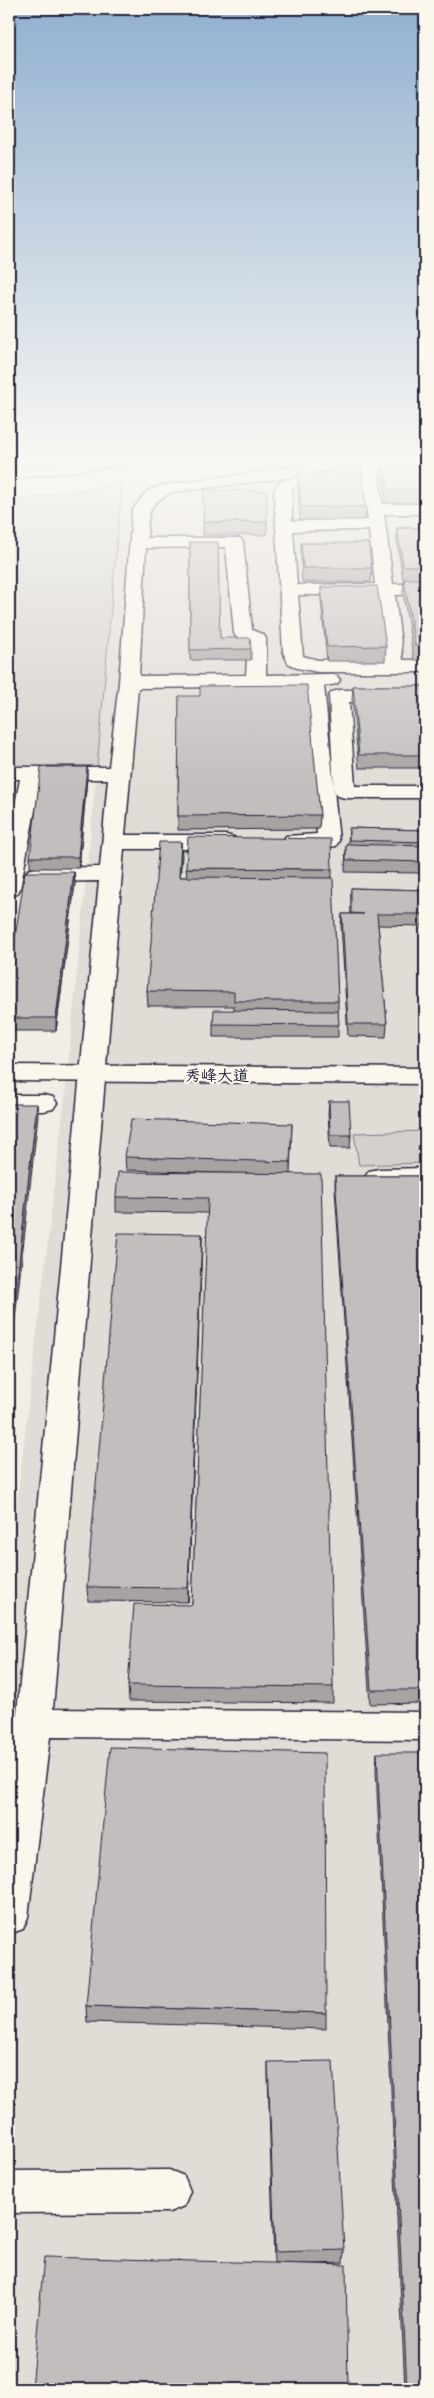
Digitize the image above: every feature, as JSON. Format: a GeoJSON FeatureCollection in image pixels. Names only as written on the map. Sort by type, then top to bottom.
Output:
{"type":"FeatureCollection","features":[{"type":"Feature","properties":{"kind":"main road"},"geometry":{"type":"LineString","coordinates":[[9,1917],[34,1723],[119,773],[129,682],[136,568]]}},
{"type":"Feature","properties":{"kind":"main road"},"geometry":{"type":"LineString","coordinates":[[237,568],[244,633],[257,639],[256,680]]}},
{"type":"Feature","properties":{"kind":"main road"},"geometry":{"type":"LineString","coordinates":[[287,568],[292,652],[295,659],[318,666],[425,666]]}},
{"type":"Feature","properties":{"kind":"main road"},"geometry":{"type":"LineString","coordinates":[[382,568],[394,665]]}},
{"type":"Feature","properties":{"kind":"main road"},"geometry":{"type":"LineString","coordinates":[[288,590],[425,589]]}},
{"type":"Feature","properties":{"kind":"main road"},"geometry":{"type":"LineString","coordinates":[[129,682],[256,680],[425,681]]}},
{"type":"Feature","properties":{"kind":"main road"},"geometry":{"type":"LineString","coordinates":[[113,842],[328,841],[314,680]]}},
{"type":"Feature","properties":{"kind":"main road"},"geometry":{"type":"LineString","coordinates":[[425,696],[339,696],[345,792],[425,792]]}},
{"type":"Feature","properties":{"kind":"main road"},"geometry":{"type":"LineString","coordinates":[[9,773],[119,773]]}},
{"type":"Feature","properties":{"kind":"main road"},"geometry":{"type":"LineString","coordinates":[[32,773],[10,880],[110,874]]}},
{"type":"Feature","properties":{"kind":"main road","name":"秀峰大道"},"geometry":{"type":"LineString","coordinates":[[9,1057],[94,1066],[425,1076]]}},
{"type":"Feature","properties":{"kind":"main road","name":"秀峰大道"},"geometry":{"type":"LineString","coordinates":[[9,1072],[94,1066],[425,1060]]}},
{"type":"Feature","properties":{"kind":"main road"},"geometry":{"type":"LineString","coordinates":[[9,1103],[44,1103]]}},
{"type":"Feature","properties":{"kind":"main road"},"geometry":{"type":"LineString","coordinates":[[355,1177],[425,1176]]}},
{"type":"Feature","properties":{"kind":"main road"},"geometry":{"type":"LineString","coordinates":[[34,1723],[425,1726]]}},
{"type":"Feature","properties":{"kind":"main road"},"geometry":{"type":"LineString","coordinates":[[9,2192],[169,2191]]}},
{"type":"Feature","properties":{"kind":"shaded area"},"geometry":{"type":"Polygon","coordinates":[[[9,568],[425,568],[425,2389],[9,2389],[9,1569],[65,1097],[97,768],[9,768],[9,568]]]}},
{"type":"Feature","properties":{"kind":"shaded area"},"geometry":{"type":"Polygon","coordinates":[[[9,568],[115,568],[97,768],[9,768],[9,568]]]}},
{"type":"Feature","properties":{"kind":"shaded area"},"geometry":{"type":"Polygon","coordinates":[[[425,1131],[425,1163],[359,1165],[354,1133],[425,1131]]]}},
{"type":"Feature","properties":{"kind":"building"},"geometry":{"type":"Polygon","coordinates":[[[190,568],[219,568],[220,638],[250,638],[251,649],[190,650],[190,568]]]}},
{"type":"Feature","properties":{"kind":"building"},"geometry":{"type":"Polygon","coordinates":[[[404,579],[425,579],[425,646],[415,646],[404,579]]]}},
{"type":"Feature","properties":{"kind":"building"},"geometry":{"type":"Polygon","coordinates":[[[377,586],[386,646],[327,647],[321,587],[377,586]]]}},
{"type":"Feature","properties":{"kind":"building"},"geometry":{"type":"Polygon","coordinates":[[[307,685],[320,815],[178,816],[179,696],[200,696],[200,686],[307,685]]]}},
{"type":"Feature","properties":{"kind":"building"},"geometry":{"type":"Polygon","coordinates":[[[353,686],[425,686],[425,755],[359,755],[353,686]]]}},
{"type":"Feature","properties":{"kind":"building"},"geometry":{"type":"Polygon","coordinates":[[[41,767],[87,767],[78,857],[30,857],[41,767]]]}},
{"type":"Feature","properties":{"kind":"building"},"geometry":{"type":"Polygon","coordinates":[[[9,768],[14,768],[9,803],[9,768]]]}},
{"type":"Feature","properties":{"kind":"building"},"geometry":{"type":"Polygon","coordinates":[[[349,828],[425,830],[425,842],[349,840],[349,828]]]}},
{"type":"Feature","properties":{"kind":"building"},"geometry":{"type":"Polygon","coordinates":[[[188,837],[331,839],[332,869],[186,868],[188,837]]]}},
{"type":"Feature","properties":{"kind":"building"},"geometry":{"type":"Polygon","coordinates":[[[159,842],[181,842],[179,877],[333,878],[338,1001],[234,1001],[234,992],[147,991],[159,842]]]}},
{"type":"Feature","properties":{"kind":"building"},"geometry":{"type":"Polygon","coordinates":[[[346,844],[425,846],[425,862],[346,860],[346,844]]]}},
{"type":"Feature","properties":{"kind":"building"},"geometry":{"type":"Polygon","coordinates":[[[25,872],[74,872],[56,1018],[9,1018],[9,976],[25,872]]]}},
{"type":"Feature","properties":{"kind":"building"},"geometry":{"type":"Polygon","coordinates":[[[351,888],[425,890],[425,914],[377,914],[387,1024],[348,1024],[342,914],[364,914],[351,913],[351,888]]]}},
{"type":"Feature","properties":{"kind":"building"},"geometry":{"type":"Polygon","coordinates":[[[214,1010],[338,1011],[339,1025],[213,1024],[214,1010]]]}},
{"type":"Feature","properties":{"kind":"building"},"geometry":{"type":"Polygon","coordinates":[[[329,1101],[349,1101],[351,1135],[330,1135],[329,1101]]]}},
{"type":"Feature","properties":{"kind":"building"},"geometry":{"type":"Polygon","coordinates":[[[9,1104],[37,1104],[9,1350],[9,1104]]]}},
{"type":"Feature","properties":{"kind":"building"},"geometry":{"type":"Polygon","coordinates":[[[131,1119],[292,1124],[290,1162],[125,1157],[131,1119]]]}},
{"type":"Feature","properties":{"kind":"building"},"geometry":{"type":"Polygon","coordinates":[[[118,1172],[321,1174],[333,1687],[128,1685],[134,1604],[192,1605],[208,1198],[116,1197],[118,1172]]]}},
{"type":"Feature","properties":{"kind":"building"},"geometry":{"type":"Polygon","coordinates":[[[335,1176],[425,1176],[425,1690],[371,1690],[335,1176]]]}},
{"type":"Feature","properties":{"kind":"building"},"geometry":{"type":"Polygon","coordinates":[[[118,1233],[202,1234],[188,1588],[87,1587],[118,1233]]]}},
{"type":"Feature","properties":{"kind":"building"},"geometry":{"type":"Polygon","coordinates":[[[110,1747],[325,1753],[326,2013],[86,2006],[110,1747]]]}},
{"type":"Feature","properties":{"kind":"building"},"geometry":{"type":"Polygon","coordinates":[[[377,1753],[425,1753],[425,2389],[407,2389],[377,1753]]]}},
{"type":"Feature","properties":{"kind":"building"},"geometry":{"type":"Polygon","coordinates":[[[333,2061],[344,2250],[275,2252],[268,2062],[333,2061]]]}},
{"type":"Feature","properties":{"kind":"building"},"geometry":{"type":"Polygon","coordinates":[[[44,2257],[346,2265],[348,2389],[32,2389],[44,2257]]]}}]}
